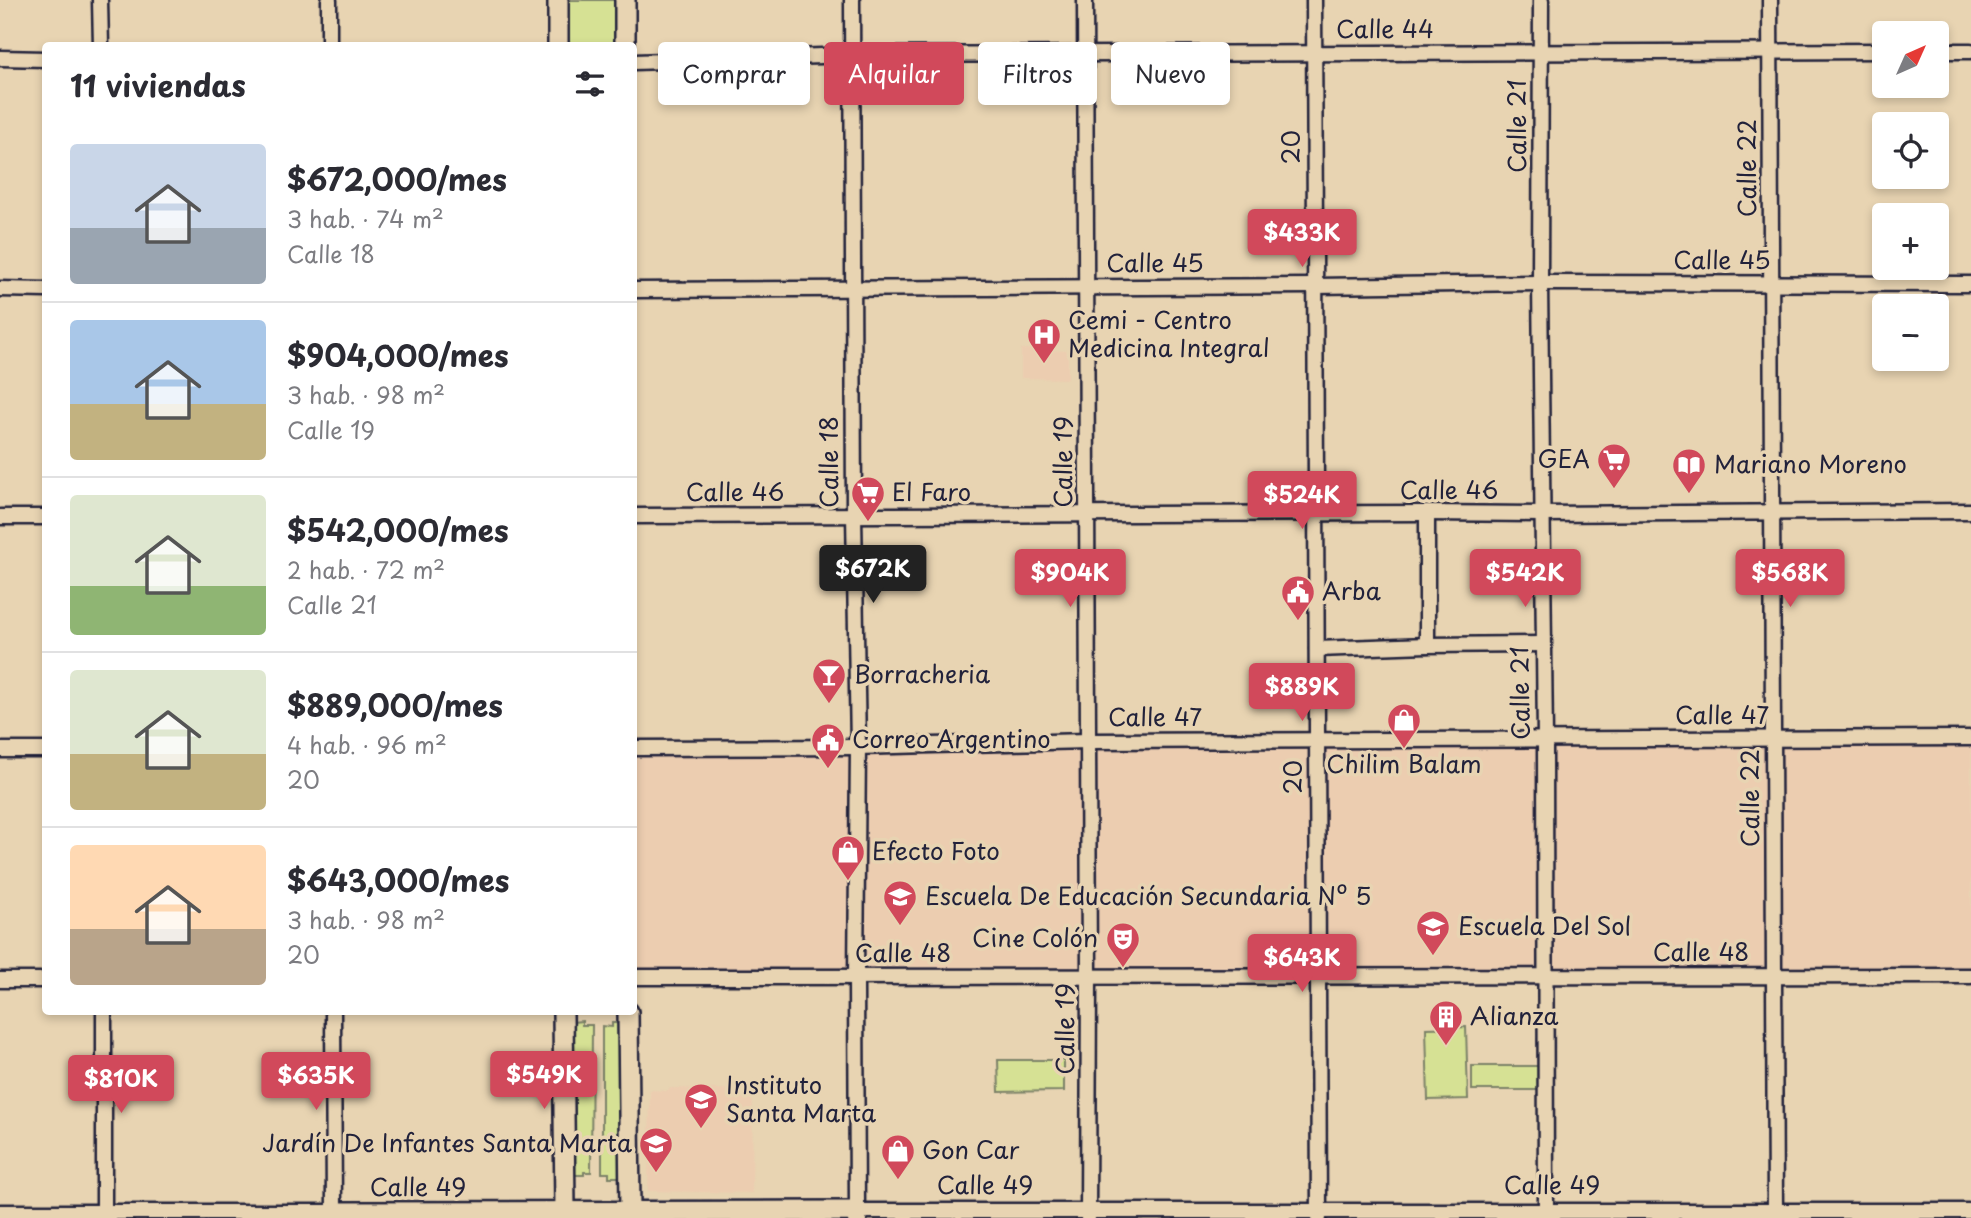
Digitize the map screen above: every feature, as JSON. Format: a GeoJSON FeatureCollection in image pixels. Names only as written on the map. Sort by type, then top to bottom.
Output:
{"type":"FeatureCollection","features":[{"type":"Feature","properties":{"kind":"main road"},"geometry":{"type":"LineString","coordinates":[[558,0],[558,42]]}},
{"type":"Feature","properties":{"kind":"main road"},"geometry":{"type":"LineString","coordinates":[[625,0],[625,42]]}},
{"type":"Feature","properties":{"kind":"main road"},"geometry":{"type":"LineString","coordinates":[[563,1015],[565,1211]]}},
{"type":"Feature","properties":{"kind":"main road"},"geometry":{"type":"LineString","coordinates":[[628,1015],[630,1212]]}},
{"type":"Feature","properties":{"kind":"main road","name":"Calle 49"},"geometry":{"type":"LineString","coordinates":[[334,1215],[565,1211],[857,1214]]}},
{"type":"Feature","properties":{"kind":"street"},"geometry":{"type":"LineString","coordinates":[[100,0],[101,42]]}},
{"type":"Feature","properties":{"kind":"street"},"geometry":{"type":"LineString","coordinates":[[329,0],[329,42]]}},
{"type":"Feature","properties":{"kind":"street","name":"Calle 18"},"geometry":{"type":"LineString","coordinates":[[852,0],[852,42]]}},
{"type":"Feature","properties":{"kind":"street","name":"Calle 19"},"geometry":{"type":"LineString","coordinates":[[1084,0],[1085,42]]}},
{"type":"Feature","properties":{"kind":"street","name":"20"},"geometry":{"type":"LineString","coordinates":[[1314,0],[1319,1215]]}},
{"type":"Feature","properties":{"kind":"street","name":"Calle 21"},"geometry":{"type":"LineString","coordinates":[[1541,0],[1540,283],[1546,1214]]}},
{"type":"Feature","properties":{"kind":"street","name":"Calle 22"},"geometry":{"type":"LineString","coordinates":[[1770,0],[1775,1215]]}},
{"type":"Feature","properties":{"kind":"street","name":"Calle 44"},"geometry":{"type":"LineString","coordinates":[[1097,54],[1872,51]]}},
{"type":"Feature","properties":{"kind":"street"},"geometry":{"type":"LineString","coordinates":[[1950,51],[1971,51]]}},
{"type":"Feature","properties":{"kind":"street","name":"Calle 44"},"geometry":{"type":"LineString","coordinates":[[637,62],[824,56]]}},
{"type":"Feature","properties":{"kind":"street"},"geometry":{"type":"LineString","coordinates":[[0,58],[42,58]]}},
{"type":"Feature","properties":{"kind":"street","name":"Calle 18"},"geometry":{"type":"LineString","coordinates":[[852,105],[858,747],[857,1214]]}},
{"type":"Feature","properties":{"kind":"street","name":"Calle 19"},"geometry":{"type":"LineString","coordinates":[[1085,105],[1088,1214]]}},
{"type":"Feature","properties":{"kind":"street","name":"Calle 45"},"geometry":{"type":"LineString","coordinates":[[637,290],[1540,283],[1971,284]]}},
{"type":"Feature","properties":{"kind":"street"},"geometry":{"type":"LineString","coordinates":[[0,289],[42,289]]}},
{"type":"Feature","properties":{"kind":"street","name":"Calle 46"},"geometry":{"type":"LineString","coordinates":[[637,516],[1971,511]]}},
{"type":"Feature","properties":{"kind":"street"},"geometry":{"type":"LineString","coordinates":[[1427,513],[1427,645]]}},
{"type":"Feature","properties":{"kind":"street"},"geometry":{"type":"LineString","coordinates":[[0,517],[42,517]]}},
{"type":"Feature","properties":{"kind":"street"},"geometry":{"type":"LineString","coordinates":[[1317,649],[1543,645]]}},
{"type":"Feature","properties":{"kind":"street","name":"Calle 47"},"geometry":{"type":"LineString","coordinates":[[637,748],[858,747],[1088,741],[1971,738]]}},
{"type":"Feature","properties":{"kind":"street"},"geometry":{"type":"LineString","coordinates":[[0,750],[42,750]]}},
{"type":"Feature","properties":{"kind":"street","name":"Calle 48"},"geometry":{"type":"LineString","coordinates":[[637,977],[1971,976]]}},
{"type":"Feature","properties":{"kind":"street"},"geometry":{"type":"LineString","coordinates":[[0,980],[42,980]]}},
{"type":"Feature","properties":{"kind":"street"},"geometry":{"type":"LineString","coordinates":[[104,1015],[104,1215]]}},
{"type":"Feature","properties":{"kind":"street"},"geometry":{"type":"LineString","coordinates":[[333,1015],[334,1215]]}},
{"type":"Feature","properties":{"kind":"street","name":"Calle 49"},"geometry":{"type":"LineString","coordinates":[[857,1214],[1775,1215],[1971,1211]]}},
{"type":"Feature","properties":{"kind":"street","name":"Calle 49"},"geometry":{"type":"LineString","coordinates":[[0,1212],[334,1215]]}},
{"type":"Feature","properties":{"kind":"shaded area","name":"Cemi - Centro Medicina Integral"},"geometry":{"type":"Polygon","coordinates":[[[1021,349],[1068,351],[1068,379],[1021,378],[1021,349]]]}},
{"type":"Feature","properties":{"kind":"shaded area"},"geometry":{"type":"Polygon","coordinates":[[[1971,739],[1971,976],[637,977],[637,748],[1971,739]]]}},
{"type":"Feature","properties":{"kind":"shaded area","name":"Instituto Santa Marta"},"geometry":{"type":"Polygon","coordinates":[[[671,1088],[753,1090],[752,1193],[648,1191],[650,1090],[666,1091],[671,1088]]]}},
{"type":"Feature","properties":{"kind":"green space"},"geometry":{"type":"Polygon","coordinates":[[[566,0],[618,0],[616,42],[569,42],[566,29],[566,0]]]}},
{"type":"Feature","properties":{"kind":"green space"},"geometry":{"type":"Polygon","coordinates":[[[582,1021],[582,1025],[592,1025],[591,1172],[571,1175],[572,1022],[582,1021]]]}},
{"type":"Feature","properties":{"kind":"green space"},"geometry":{"type":"Polygon","coordinates":[[[612,1023],[622,1023],[622,1177],[609,1177],[609,1173],[602,1173],[602,1026],[612,1027],[612,1023]]]}},
{"type":"Feature","properties":{"kind":"green space"},"geometry":{"type":"Polygon","coordinates":[[[1466,1027],[1468,1099],[1428,1100],[1426,1028],[1466,1027]]]}},
{"type":"Feature","properties":{"kind":"green space"},"geometry":{"type":"Polygon","coordinates":[[[998,1060],[1064,1060],[1064,1091],[999,1092],[998,1060]]]}},
{"type":"Feature","properties":{"kind":"green space"},"geometry":{"type":"Polygon","coordinates":[[[1472,1066],[1544,1066],[1544,1090],[1472,1090],[1472,1066]]]}},
{"type":"Feature","properties":{"kind":"place","name":"Cemi - Centro Medicina Integral"},"geometry":{"type":"Point","coordinates":[1044,365]}},
{"type":"Feature","properties":{"kind":"place","name":"GEA"},"geometry":{"type":"Point","coordinates":[1614,490]}},
{"type":"Feature","properties":{"kind":"place","name":"Mariano Moreno"},"geometry":{"type":"Point","coordinates":[1689,495]}},
{"type":"Feature","properties":{"kind":"place","name":"El Faro"},"geometry":{"type":"Point","coordinates":[868,523]}},
{"type":"Feature","properties":{"kind":"place","name":"Arba"},"geometry":{"type":"Point","coordinates":[1298,622]}},
{"type":"Feature","properties":{"kind":"place","name":"Borracheria"},"geometry":{"type":"Point","coordinates":[829,705]}},
{"type":"Feature","properties":{"kind":"place","name":"Chilim Balam"},"geometry":{"type":"Point","coordinates":[1404,750]}},
{"type":"Feature","properties":{"kind":"place","name":"Correo Argentino"},"geometry":{"type":"Point","coordinates":[828,770]}},
{"type":"Feature","properties":{"kind":"place","name":"Efecto Foto"},"geometry":{"type":"Point","coordinates":[848,882]}},
{"type":"Feature","properties":{"kind":"place","name":"Escuela De Educación Secundaria Nº 5"},"geometry":{"type":"Point","coordinates":[900,927]}},
{"type":"Feature","properties":{"kind":"place","name":"Escuela Del Sol"},"geometry":{"type":"Point","coordinates":[1433,957]}},
{"type":"Feature","properties":{"kind":"place","name":"Cine Colón"},"geometry":{"type":"Point","coordinates":[1123,969]}},
{"type":"Feature","properties":{"kind":"place","name":"Alianza"},"geometry":{"type":"Point","coordinates":[1446,1047]}},
{"type":"Feature","properties":{"kind":"place","name":"Instituto Santa Marta"},"geometry":{"type":"Point","coordinates":[701,1130]}},
{"type":"Feature","properties":{"kind":"place","name":"Jardín De Infantes Santa Marta"},"geometry":{"type":"Point","coordinates":[656,1174]}},
{"type":"Feature","properties":{"kind":"place","name":"Gon Car"},"geometry":{"type":"Point","coordinates":[898,1181]}}]}
